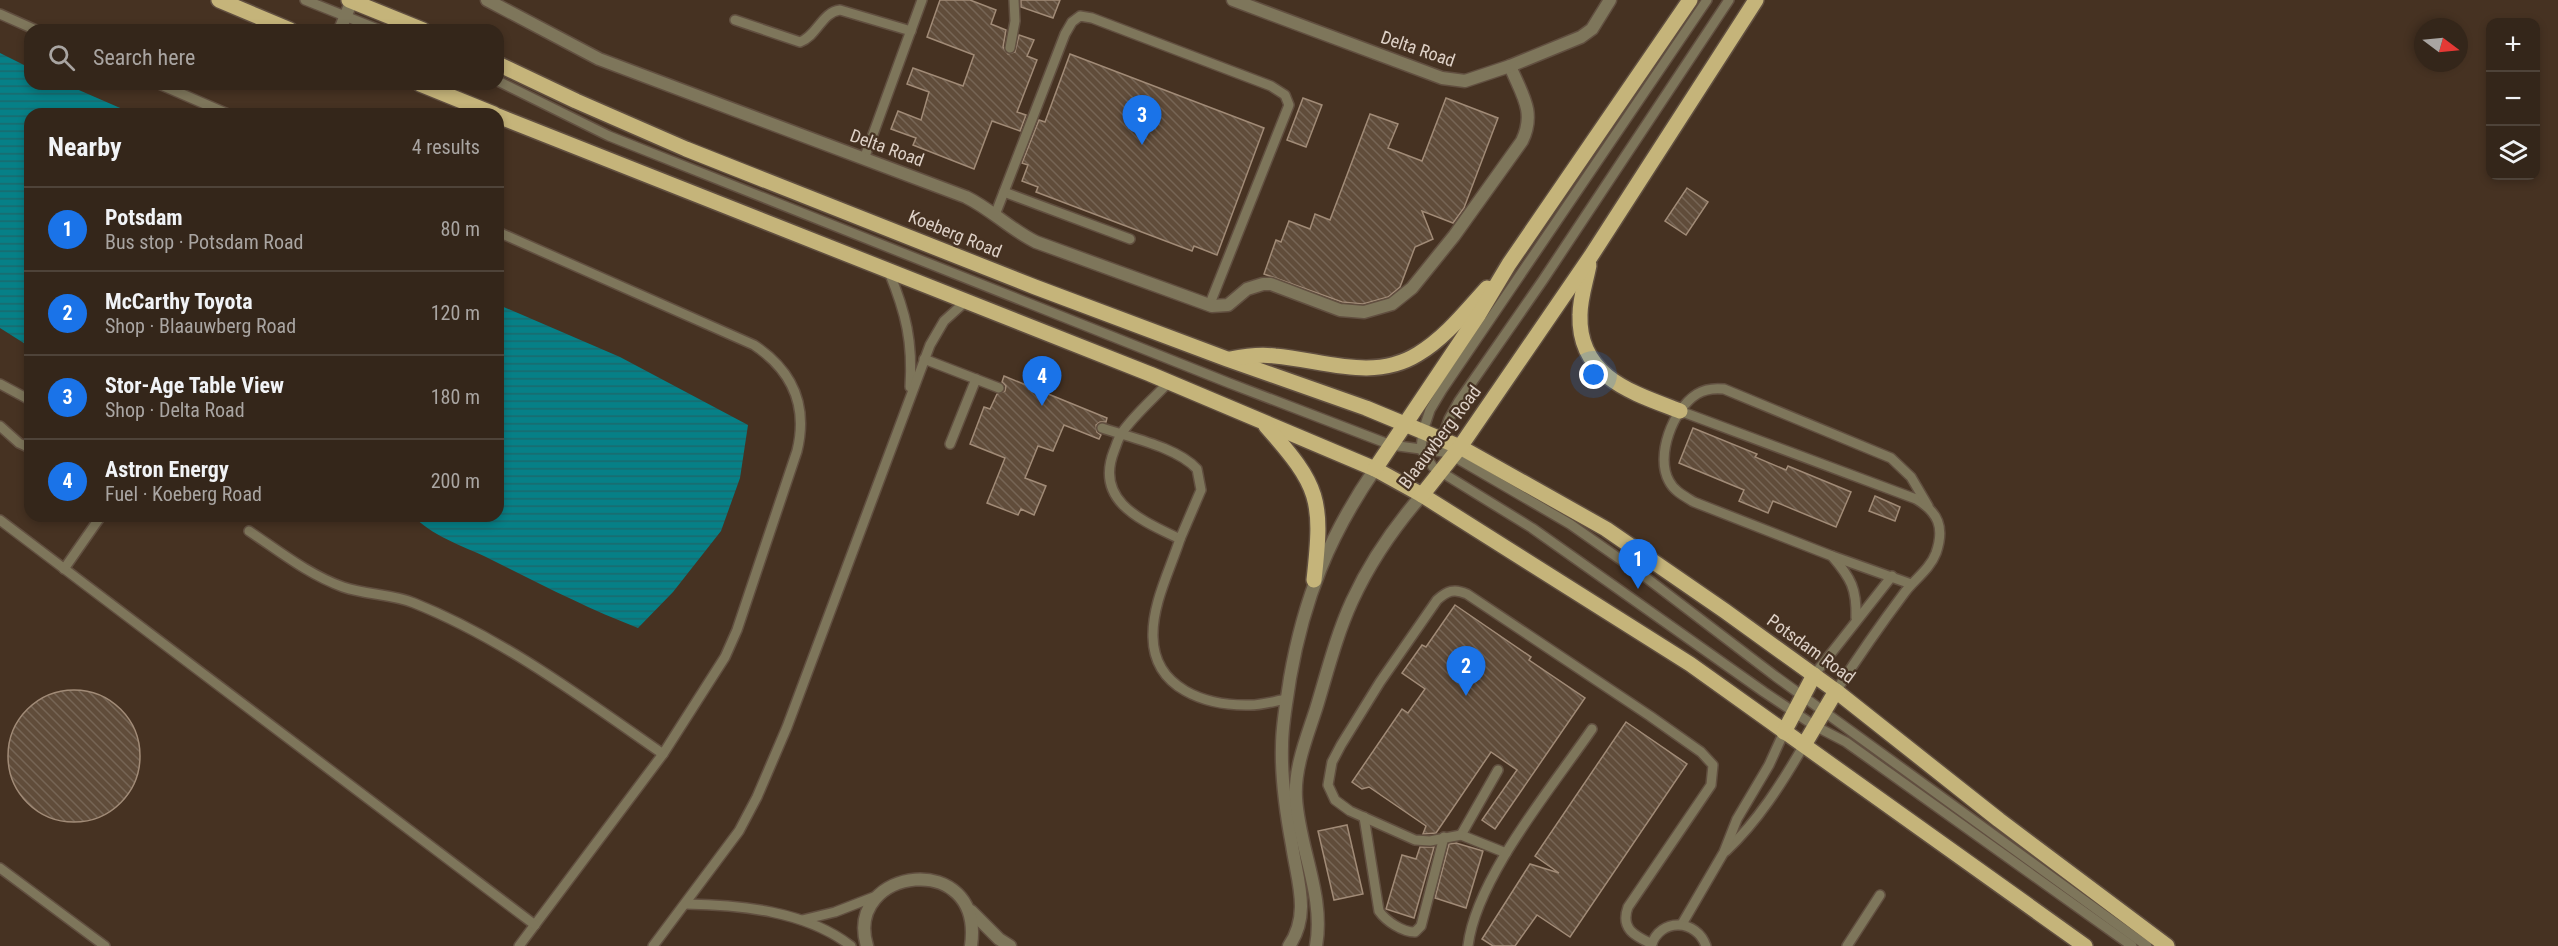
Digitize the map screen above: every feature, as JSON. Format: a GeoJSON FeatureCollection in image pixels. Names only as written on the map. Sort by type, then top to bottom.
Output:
{"type":"FeatureCollection","features":[{"type":"Feature","properties":{"kind":"main road"},"geometry":{"type":"LineString","coordinates":[[219,0],[276,24]]}},
{"type":"Feature","properties":{"kind":"main road"},"geometry":{"type":"LineString","coordinates":[[351,0],[409,24]]}},
{"type":"Feature","properties":{"kind":"main road","name":"Blaauwberg Road"},"geometry":{"type":"LineString","coordinates":[[1375,469],[1479,314],[1509,264],[1690,0]]}},
{"type":"Feature","properties":{"kind":"main road","name":"Blaauwberg Road"},"geometry":{"type":"LineString","coordinates":[[1422,495],[1440,472],[1449,448],[1592,256],[1756,0]]}},
{"type":"Feature","properties":{"kind":"main road","name":"Koeberg Road"},"geometry":{"type":"LineString","coordinates":[[504,67],[686,149],[1005,275],[1405,423]]}},
{"type":"Feature","properties":{"kind":"main road"},"geometry":{"type":"LineString","coordinates":[[435,90],[479,108]]}},
{"type":"Feature","properties":{"kind":"main road"},"geometry":{"type":"LineString","coordinates":[[504,118],[1168,383],[1375,469],[1422,495],[1690,664],[2085,946]]}},
{"type":"Feature","properties":{"kind":"main road"},"geometry":{"type":"LineString","coordinates":[[1592,256],[1580,316],[1582,339],[1591,358],[1606,376],[1618,385],[1680,411]]}},
{"type":"Feature","properties":{"kind":"main road"},"geometry":{"type":"LineString","coordinates":[[1227,359],[1268,355],[1359,368],[1396,364],[1417,355],[1437,340],[1509,264]]}},
{"type":"Feature","properties":{"kind":"main road"},"geometry":{"type":"LineString","coordinates":[[1263,422],[1304,471],[1315,497],[1319,525],[1314,580]]}},
{"type":"Feature","properties":{"kind":"main road","name":"Potsdam Road"},"geometry":{"type":"LineString","coordinates":[[1405,423],[1606,529],[1836,691],[2016,834],[2167,946]]}},
{"type":"Feature","properties":{"kind":"main road"},"geometry":{"type":"LineString","coordinates":[[1784,732],[1814,675]]}},
{"type":"Feature","properties":{"kind":"main road"},"geometry":{"type":"LineString","coordinates":[[1804,745],[1836,691]]}},
{"type":"Feature","properties":{"kind":"street"},"geometry":{"type":"LineString","coordinates":[[342,24],[351,0]]}},
{"type":"Feature","properties":{"kind":"street","name":"Delta Road"},"geometry":{"type":"LineString","coordinates":[[487,0],[598,58],[966,197],[1036,242],[1209,306]]}},
{"type":"Feature","properties":{"kind":"street","name":"Delta Road"},"geometry":{"type":"LineString","coordinates":[[1233,0],[1450,80],[1465,81],[1510,66],[1587,34],[1610,0]]}},
{"type":"Feature","properties":{"kind":"street"},"geometry":{"type":"LineString","coordinates":[[1209,306],[1228,305],[1255,285],[1271,284],[1324,305],[1351,312],[1378,309],[1402,298],[1454,236],[1522,141],[1528,127],[1527,107],[1510,66]]}},
{"type":"Feature","properties":{"kind":"street","name":"Blaauwberg Road"},"geometry":{"type":"LineString","coordinates":[[1291,945],[1297,934],[1302,910],[1301,887],[1286,801],[1282,756],[1287,699],[1298,632],[1314,580],[1341,524],[1375,469]]}},
{"type":"Feature","properties":{"kind":"street","name":"Blaauwberg Road"},"geometry":{"type":"LineString","coordinates":[[1316,946],[1319,931],[1317,905],[1299,816],[1297,778],[1335,647],[1352,601],[1369,568],[1399,522],[1422,495]]}},
{"type":"Feature","properties":{"kind":"street"},"geometry":{"type":"LineString","coordinates":[[867,946],[865,929],[867,917],[879,895],[898,882],[921,878],[944,884],[953,890],[999,939],[1011,946]]}},
{"type":"Feature","properties":{"kind":"street"},"geometry":{"type":"LineString","coordinates":[[968,908],[972,921],[971,946]]}},
{"type":"Feature","properties":{"kind":"lane"},"geometry":{"type":"LineString","coordinates":[[304,0],[365,24]]}},
{"type":"Feature","properties":{"kind":"lane"},"geometry":{"type":"LineString","coordinates":[[864,159],[922,0]]}},
{"type":"Feature","properties":{"kind":"lane"},"geometry":{"type":"LineString","coordinates":[[1010,48],[1015,21],[1014,0]]}},
{"type":"Feature","properties":{"kind":"lane"},"geometry":{"type":"LineString","coordinates":[[1707,0],[1442,390],[1430,410],[1423,431],[1421,449],[1425,458],[1440,472],[1532,528],[1794,713],[1856,749],[2132,946]]}},
{"type":"Feature","properties":{"kind":"lane"},"geometry":{"type":"LineString","coordinates":[[1449,448],[1459,401],[1543,280],[1730,0]]}},
{"type":"Feature","properties":{"kind":"lane"},"geometry":{"type":"LineString","coordinates":[[735,20],[800,42],[814,34],[830,12],[840,10],[911,32]]}},
{"type":"Feature","properties":{"kind":"lane"},"geometry":{"type":"LineString","coordinates":[[0,14],[24,25]]}},
{"type":"Feature","properties":{"kind":"lane"},"geometry":{"type":"LineString","coordinates":[[995,215],[1065,34],[1072,22],[1080,16],[1111,25],[1271,86],[1285,95],[1289,105],[1209,306]]}},
{"type":"Feature","properties":{"kind":"lane"},"geometry":{"type":"LineString","coordinates":[[504,84],[609,136],[1229,383],[1391,445],[1421,449],[1449,448],[1570,524],[1659,587],[1823,711],[2147,946]]}},
{"type":"Feature","properties":{"kind":"lane"},"geometry":{"type":"LineString","coordinates":[[173,90],[214,108]]}},
{"type":"Feature","properties":{"kind":"lane"},"geometry":{"type":"LineString","coordinates":[[1004,192],[1130,239]]}},
{"type":"Feature","properties":{"kind":"lane"},"geometry":{"type":"LineString","coordinates":[[504,235],[754,345],[778,364],[788,377],[802,414],[802,432],[797,451],[737,630],[725,657],[663,754],[519,946]]}},
{"type":"Feature","properties":{"kind":"lane"},"geometry":{"type":"LineString","coordinates":[[889,272],[904,310],[909,333],[910,395]]}},
{"type":"Feature","properties":{"kind":"lane"},"geometry":{"type":"LineString","coordinates":[[653,946],[739,831],[768,771],[924,359],[944,321],[964,302]]}},
{"type":"Feature","properties":{"kind":"lane"},"geometry":{"type":"LineString","coordinates":[[924,359],[999,388]]}},
{"type":"Feature","properties":{"kind":"lane"},"geometry":{"type":"LineString","coordinates":[[950,444],[976,379]]}},
{"type":"Feature","properties":{"kind":"lane"},"geometry":{"type":"LineString","coordinates":[[1168,383],[1121,435],[1109,463],[1109,480],[1118,500],[1135,514],[1180,539]]}},
{"type":"Feature","properties":{"kind":"lane"},"geometry":{"type":"LineString","coordinates":[[0,384],[24,397]]}},
{"type":"Feature","properties":{"kind":"lane"},"geometry":{"type":"LineString","coordinates":[[1911,584],[1694,502],[1676,491],[1668,481],[1664,467],[1668,438],[1680,411],[1696,394],[1710,388],[1724,389],[1891,458],[1911,477],[1928,506]]}},
{"type":"Feature","properties":{"kind":"lane"},"geometry":{"type":"LineString","coordinates":[[1680,411],[1916,499],[1936,513],[1939,524],[1936,553],[1872,636],[1836,691]]}},
{"type":"Feature","properties":{"kind":"lane"},"geometry":{"type":"LineString","coordinates":[[0,426],[24,445]]}},
{"type":"Feature","properties":{"kind":"lane"},"geometry":{"type":"LineString","coordinates":[[1102,428],[1177,454],[1186,458],[1197,469],[1201,490],[1180,539],[1154,621],[1154,651],[1158,665],[1165,676],[1176,686],[1215,701],[1252,705],[1287,699]]}},
{"type":"Feature","properties":{"kind":"lane"},"geometry":{"type":"LineString","coordinates":[[0,520],[535,925]]}},
{"type":"Feature","properties":{"kind":"lane"},"geometry":{"type":"LineString","coordinates":[[64,568],[97,522]]}},
{"type":"Feature","properties":{"kind":"lane"},"geometry":{"type":"LineString","coordinates":[[249,531],[325,580],[360,592],[412,602],[471,630],[579,695],[663,754]]}},
{"type":"Feature","properties":{"kind":"lane"},"geometry":{"type":"LineString","coordinates":[[1832,556],[1852,582],[1857,599],[1856,618]]}},
{"type":"Feature","properties":{"kind":"lane"},"geometry":{"type":"LineString","coordinates":[[1814,675],[1856,618],[1892,576]]}},
{"type":"Feature","properties":{"kind":"lane"},"geometry":{"type":"LineString","coordinates":[[1506,853],[1461,835],[1430,841],[1415,840],[1364,818],[1335,800],[1328,785],[1332,762],[1380,682],[1437,600],[1445,592],[1453,590],[1467,594],[1650,716],[1701,752],[1713,765],[1711,785],[1625,913],[1627,927],[1635,936],[1652,945],[1665,927],[1682,924],[1698,932],[1706,946]]}},
{"type":"Feature","properties":{"kind":"lane"},"geometry":{"type":"LineString","coordinates":[[1468,946],[1469,935],[1482,898],[1506,853],[1592,729]]}},
{"type":"Feature","properties":{"kind":"lane"},"geometry":{"type":"LineString","coordinates":[[1682,924],[1724,852],[1737,819],[1769,765],[1784,732]]}},
{"type":"Feature","properties":{"kind":"lane"},"geometry":{"type":"LineString","coordinates":[[1724,852],[1744,834],[1786,776],[1804,745]]}},
{"type":"Feature","properties":{"kind":"lane"},"geometry":{"type":"LineString","coordinates":[[1461,835],[1498,770]]}},
{"type":"Feature","properties":{"kind":"lane"},"geometry":{"type":"LineString","coordinates":[[1364,818],[1379,910],[1383,917],[1410,932],[1416,932],[1422,926],[1444,837]]}},
{"type":"Feature","properties":{"kind":"lane"},"geometry":{"type":"LineString","coordinates":[[0,868],[105,946]]}},
{"type":"Feature","properties":{"kind":"lane"},"geometry":{"type":"LineString","coordinates":[[802,920],[835,912],[879,895]]}},
{"type":"Feature","properties":{"kind":"lane"},"geometry":{"type":"LineString","coordinates":[[1847,946],[1880,895]]}},
{"type":"Feature","properties":{"kind":"lane"},"geometry":{"type":"LineString","coordinates":[[686,904],[738,907],[802,920],[851,946]]}},
{"type":"Feature","properties":{"kind":"water"},"geometry":{"type":"Polygon","coordinates":[[[0,53],[24,65],[24,90],[79,90],[120,108],[24,108],[24,343],[0,328],[0,53]]]}},
{"type":"Feature","properties":{"kind":"water"},"geometry":{"type":"Polygon","coordinates":[[[504,307],[620,357],[748,425],[740,478],[721,531],[673,592],[638,628],[447,540],[420,523],[504,522],[504,307]]]}},
{"type":"Feature","properties":{"kind":"building"},"geometry":{"type":"Polygon","coordinates":[[[940,0],[970,0],[996,10],[991,24],[1006,30],[1003,47],[1008,54],[1015,52],[1019,35],[1034,40],[1027,56],[1037,60],[1017,112],[1026,115],[1020,131],[992,121],[974,169],[913,145],[916,138],[891,129],[898,111],[921,120],[929,92],[907,84],[913,68],[963,86],[974,55],[927,37],[940,0]]]}},
{"type":"Feature","properties":{"kind":"building"},"geometry":{"type":"Polygon","coordinates":[[[1021,0],[1060,0],[1053,18],[1021,7],[1021,0]]]}},
{"type":"Feature","properties":{"kind":"building"},"geometry":{"type":"Polygon","coordinates":[[[1070,54],[1264,128],[1217,255],[1194,246],[1192,251],[1036,192],[1038,187],[1022,181],[1028,165],[1022,163],[1039,120],[1045,122],[1070,54]]]}},
{"type":"Feature","properties":{"kind":"building"},"geometry":{"type":"Polygon","coordinates":[[[1303,98],[1322,105],[1306,147],[1287,140],[1303,98]]]}},
{"type":"Feature","properties":{"kind":"building"},"geometry":{"type":"Polygon","coordinates":[[[1446,98],[1498,118],[1464,208],[1453,223],[1422,211],[1433,239],[1415,247],[1400,287],[1388,297],[1363,304],[1342,302],[1264,274],[1276,240],[1281,242],[1289,221],[1310,229],[1315,214],[1330,220],[1370,114],[1398,124],[1388,148],[1422,161],[1446,98]]]}},
{"type":"Feature","properties":{"kind":"building"},"geometry":{"type":"Polygon","coordinates":[[[1687,188],[1708,202],[1686,235],[1665,221],[1687,188]]]}},
{"type":"Feature","properties":{"kind":"building"},"geometry":{"type":"Polygon","coordinates":[[[1004,376],[1107,418],[1106,422],[1096,425],[1097,432],[1101,435],[1099,439],[1064,425],[1053,451],[1038,446],[1025,478],[1046,486],[1034,515],[1021,509],[1018,515],[987,503],[1005,458],[970,444],[984,407],[990,409],[997,394],[1005,391],[1006,386],[1002,382],[1004,376]]]}},
{"type":"Feature","properties":{"kind":"building"},"geometry":{"type":"Polygon","coordinates":[[[1693,428],[1757,454],[1755,457],[1786,470],[1788,466],[1851,492],[1836,527],[1773,501],[1768,513],[1739,501],[1744,490],[1679,463],[1693,428]]]}},
{"type":"Feature","properties":{"kind":"building"},"geometry":{"type":"Polygon","coordinates":[[[1875,496],[1900,507],[1895,521],[1869,511],[1875,496]]]}},
{"type":"Feature","properties":{"kind":"building"},"geometry":{"type":"Polygon","coordinates":[[[1455,605],[1531,657],[1529,660],[1585,698],[1495,829],[1482,820],[1517,770],[1491,752],[1436,833],[1423,834],[1426,826],[1369,787],[1362,789],[1352,782],[1402,709],[1408,713],[1425,689],[1402,673],[1422,645],[1426,647],[1455,605]]]}},
{"type":"Feature","properties":{"kind":"building"},"geometry":{"type":"Polygon","coordinates":[[[74,690],[99,695],[120,710],[135,731],[140,756],[135,781],[120,802],[99,817],[74,822],[49,817],[28,802],[13,781],[8,756],[13,731],[28,710],[49,695],[74,690]]]}},
{"type":"Feature","properties":{"kind":"building"},"geometry":{"type":"Polygon","coordinates":[[[1626,722],[1687,764],[1570,937],[1537,915],[1515,946],[1493,946],[1482,939],[1530,864],[1559,873],[1535,856],[1626,722]]]}},
{"type":"Feature","properties":{"kind":"building"},"geometry":{"type":"Polygon","coordinates":[[[1347,825],[1363,894],[1334,900],[1318,831],[1347,825]]]}},
{"type":"Feature","properties":{"kind":"building"},"geometry":{"type":"Polygon","coordinates":[[[1456,843],[1483,851],[1466,908],[1435,898],[1449,844],[1456,843]]]}},
{"type":"Feature","properties":{"kind":"building"},"geometry":{"type":"Polygon","coordinates":[[[1420,847],[1434,847],[1414,918],[1386,909],[1402,855],[1416,859],[1420,847]]]}},
{"type":"Feature","properties":{"kind":"place","name":"Stor-Age Table View"},"geometry":{"type":"Point","coordinates":[1142,145]}},
{"type":"Feature","properties":{"kind":"place","name":"Astron Energy"},"geometry":{"type":"Point","coordinates":[1042,406]}},
{"type":"Feature","properties":{"kind":"place","name":"Potsdam"},"geometry":{"type":"Point","coordinates":[1638,589]}},
{"type":"Feature","properties":{"kind":"place","name":"McCarthy Toyota"},"geometry":{"type":"Point","coordinates":[1466,696]}}]}
